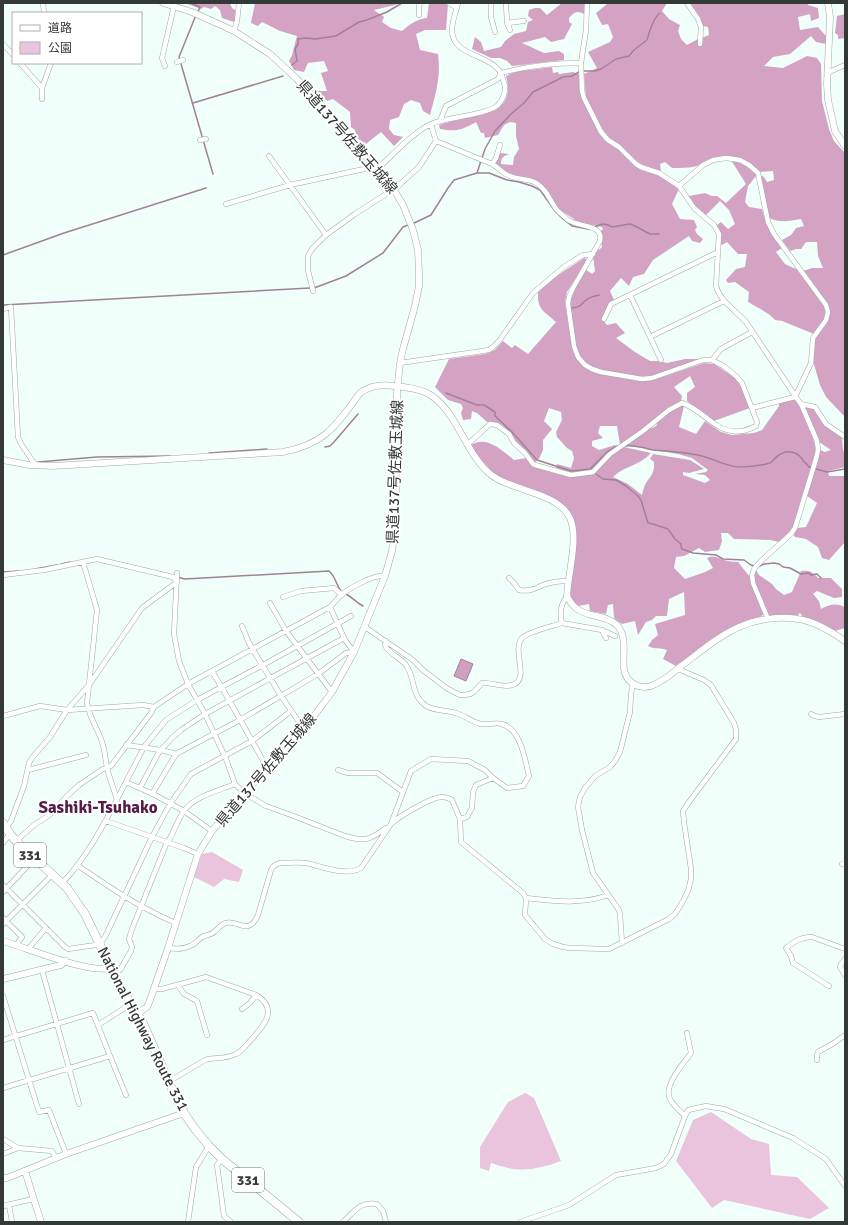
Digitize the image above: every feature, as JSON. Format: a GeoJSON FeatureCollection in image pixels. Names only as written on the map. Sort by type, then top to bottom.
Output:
{"type":"FeatureCollection","features":[{"type":"Feature","properties":{"kind":"highway","name":"National Highway Route 331"},"geometry":{"type":"LineString","coordinates":[[6,828],[16,841],[62,883],[85,914],[113,971],[145,1028],[168,1082],[184,1113],[195,1129],[209,1146],[222,1158],[299,1222]]}},
{"type":"Feature","properties":{"kind":"street","name":"県道137号佐敷玉城線"},"geometry":{"type":"LineString","coordinates":[[138,1014],[146,1007],[154,989],[198,854],[212,831],[244,793],[304,729],[332,692],[354,652],[385,576],[392,551],[396,521],[398,386],[400,362],[419,286],[419,259],[410,220],[403,205],[394,190],[375,166],[297,79],[270,54],[234,31],[197,14],[163,3]]}},
{"type":"Feature","properties":{"kind":"street"},"geometry":{"type":"LineString","coordinates":[[234,31],[239,3]]}},
{"type":"Feature","properties":{"kind":"street"},"geometry":{"type":"LineString","coordinates":[[420,3],[420,15]]}},
{"type":"Feature","properties":{"kind":"street"},"geometry":{"type":"LineString","coordinates":[[226,204],[290,186],[375,166],[421,130],[431,125],[440,121],[488,110],[498,105],[504,96],[505,85],[501,73],[493,64],[464,50],[456,41],[452,32],[458,5],[449,3]]}},
{"type":"Feature","properties":{"kind":"street"},"geometry":{"type":"LineString","coordinates":[[491,3],[491,17],[495,32]]}},
{"type":"Feature","properties":{"kind":"street"},"geometry":{"type":"LineString","coordinates":[[506,3],[507,23],[510,30]]}},
{"type":"Feature","properties":{"kind":"street"},"geometry":{"type":"LineString","coordinates":[[587,3],[582,66],[582,91],[601,132],[636,164],[659,173],[679,186],[694,208],[714,225],[719,234],[716,286],[718,293],[724,301],[746,322],[801,404],[817,441],[818,450],[795,528],[791,534],[758,564],[752,575],[753,584],[768,619]]}},
{"type":"Feature","properties":{"kind":"street"},"geometry":{"type":"LineString","coordinates":[[687,3],[698,19],[701,27],[700,44]]}},
{"type":"Feature","properties":{"kind":"street"},"geometry":{"type":"LineString","coordinates":[[828,3],[830,17],[827,73],[828,100],[833,124],[838,138],[845,146]]}},
{"type":"Feature","properties":{"kind":"street"},"geometry":{"type":"LineString","coordinates":[[165,66],[162,58],[174,6]]}},
{"type":"Feature","properties":{"kind":"street"},"geometry":{"type":"LineString","coordinates":[[507,23],[524,21]]}},
{"type":"Feature","properties":{"kind":"street"},"geometry":{"type":"LineString","coordinates":[[3,44],[12,54]]}},
{"type":"Feature","properties":{"kind":"street"},"geometry":{"type":"LineString","coordinates":[[177,62],[183,60]]}},
{"type":"Feature","properties":{"kind":"street"},"geometry":{"type":"LineString","coordinates":[[440,121],[446,106],[498,79],[501,73],[566,63],[582,66]]}},
{"type":"Feature","properties":{"kind":"street"},"geometry":{"type":"LineString","coordinates":[[21,64],[42,88]]}},
{"type":"Feature","properties":{"kind":"street"},"geometry":{"type":"LineString","coordinates":[[42,99],[42,88],[51,64]]}},
{"type":"Feature","properties":{"kind":"street"},"geometry":{"type":"LineString","coordinates":[[827,73],[845,65]]}},
{"type":"Feature","properties":{"kind":"street"},"geometry":{"type":"LineString","coordinates":[[431,125],[436,141]]}},
{"type":"Feature","properties":{"kind":"street"},"geometry":{"type":"LineString","coordinates":[[201,140],[206,139]]}},
{"type":"Feature","properties":{"kind":"street"},"geometry":{"type":"LineString","coordinates":[[436,141],[492,164],[509,176],[532,181],[538,184],[544,190],[557,210],[569,220],[577,224],[590,226],[596,229],[601,237],[599,245],[573,288],[568,304],[574,346],[578,357],[585,365],[601,372],[642,379],[652,378],[703,360],[712,360],[725,367],[740,380],[757,422],[756,426],[742,431],[733,432],[725,430],[717,426],[693,407],[682,403],[669,410],[643,431],[610,454],[593,472],[588,474],[571,475],[533,464],[525,453],[514,443],[509,434],[494,424],[487,426],[467,445]]}},
{"type":"Feature","properties":{"kind":"street"},"geometry":{"type":"LineString","coordinates":[[313,288],[308,270],[308,256],[312,248],[326,235],[394,190],[419,167],[436,141]]}},
{"type":"Feature","properties":{"kind":"street"},"geometry":{"type":"LineString","coordinates":[[492,164],[496,158],[500,145]]}},
{"type":"Feature","properties":{"kind":"street"},"geometry":{"type":"LineString","coordinates":[[268,156],[326,235]]}},
{"type":"Feature","properties":{"kind":"street"},"geometry":{"type":"LineString","coordinates":[[679,186],[703,165],[713,160],[726,158],[740,160],[749,165],[758,173],[768,222],[774,234],[826,305],[828,312],[826,320],[813,338],[811,363],[796,397]]}},
{"type":"Feature","properties":{"kind":"street"},"geometry":{"type":"LineString","coordinates":[[604,319],[611,304],[718,252]]}},
{"type":"Feature","properties":{"kind":"street"},"geometry":{"type":"LineString","coordinates":[[400,362],[489,350],[499,341],[533,292],[565,266],[583,255],[593,254]]}},
{"type":"Feature","properties":{"kind":"street"},"geometry":{"type":"LineString","coordinates":[[630,295],[661,360]]}},
{"type":"Feature","properties":{"kind":"street"},"geometry":{"type":"LineString","coordinates":[[650,337],[724,301]]}},
{"type":"Feature","properties":{"kind":"street"},"geometry":{"type":"LineString","coordinates":[[3,309],[11,307],[18,436],[21,444],[36,466]]}},
{"type":"Feature","properties":{"kind":"street"},"geometry":{"type":"LineString","coordinates":[[712,360],[721,349],[752,332]]}},
{"type":"Feature","properties":{"kind":"street"},"geometry":{"type":"LineString","coordinates":[[3,460],[36,466],[53,466],[247,452],[283,452],[310,444],[322,438],[331,430],[360,393],[366,388],[384,385],[412,388],[427,393],[442,405],[476,459],[496,478],[516,488],[549,500],[557,504],[565,511],[570,519],[573,535],[567,596],[563,601],[560,617],[562,623]]}},
{"type":"Feature","properties":{"kind":"street"},"geometry":{"type":"LineString","coordinates":[[752,408],[796,397]]}},
{"type":"Feature","properties":{"kind":"street"},"geometry":{"type":"LineString","coordinates":[[801,404],[815,407],[826,424],[845,437]]}},
{"type":"Feature","properties":{"kind":"street"},"geometry":{"type":"LineString","coordinates":[[3,575],[27,573],[97,559],[173,577],[177,582]]}},
{"type":"Feature","properties":{"kind":"street"},"geometry":{"type":"LineString","coordinates":[[83,562],[97,610],[87,704],[102,742],[106,755],[107,767],[117,800]]}},
{"type":"Feature","properties":{"kind":"street"},"geometry":{"type":"LineString","coordinates":[[177,573],[174,634],[179,662],[188,684],[206,714],[234,784],[244,793],[275,810],[354,839],[374,837],[399,818],[435,798],[444,797],[452,800],[460,819],[461,842],[523,893],[526,898],[524,916],[545,939],[563,948],[609,948],[622,943],[669,919],[675,914],[688,891],[691,879],[691,869],[684,822],[684,811],[689,802],[736,739],[736,730],[734,722],[711,685],[704,680],[678,669]]}},
{"type":"Feature","properties":{"kind":"street"},"geometry":{"type":"LineString","coordinates":[[16,841],[34,824],[48,816],[56,809],[79,785],[111,766],[154,707],[188,684],[330,607],[342,595],[376,577],[385,576]]}},
{"type":"Feature","properties":{"kind":"street"},"geometry":{"type":"LineString","coordinates":[[509,578],[519,590],[522,591],[534,590],[551,583],[568,581]]}},
{"type":"Feature","properties":{"kind":"street"},"geometry":{"type":"LineString","coordinates":[[3,843],[6,828],[11,821],[24,786],[32,758],[50,737],[67,710],[89,685],[142,608],[177,582]]}},
{"type":"Feature","properties":{"kind":"street"},"geometry":{"type":"LineString","coordinates":[[283,597],[301,590],[334,588],[342,595]]}},
{"type":"Feature","properties":{"kind":"street"},"geometry":{"type":"LineString","coordinates":[[567,596],[579,611],[610,620],[616,624],[620,629],[624,640],[624,670],[627,679],[633,684],[643,687],[651,686],[666,678],[701,651],[738,627],[751,622],[768,619],[800,619],[814,624],[845,641]]}},
{"type":"Feature","properties":{"kind":"street"},"geometry":{"type":"LineString","coordinates":[[270,603],[286,631],[332,692]]}},
{"type":"Feature","properties":{"kind":"street"},"geometry":{"type":"LineString","coordinates":[[152,794],[176,754],[281,696],[318,674],[346,653],[354,652],[344,638],[330,607]]}},
{"type":"Feature","properties":{"kind":"street"},"geometry":{"type":"LineString","coordinates":[[62,883],[77,865],[106,821],[144,747],[166,720],[197,700],[351,616]]}},
{"type":"Feature","properties":{"kind":"street"},"geometry":{"type":"LineString","coordinates":[[365,627],[413,660],[424,671],[448,689],[464,695],[474,692],[482,683],[488,682],[508,686],[514,685],[519,681],[521,675],[518,654],[521,640],[524,636],[562,623],[602,630],[615,636]]}},
{"type":"Feature","properties":{"kind":"street"},"geometry":{"type":"LineString","coordinates":[[242,626],[249,643],[281,696],[304,729]]}},
{"type":"Feature","properties":{"kind":"street"},"geometry":{"type":"LineString","coordinates":[[602,630],[606,638]]}},
{"type":"Feature","properties":{"kind":"street"},"geometry":{"type":"LineString","coordinates":[[140,788],[161,750],[181,730],[230,700],[344,638]]}},
{"type":"Feature","properties":{"kind":"street"},"geometry":{"type":"LineString","coordinates":[[168,948],[190,946],[204,936],[213,933],[225,923],[244,926],[252,924],[258,915],[271,870],[277,864],[306,864],[330,870],[353,871],[359,869],[391,824],[411,771],[431,760],[468,761],[485,770],[507,788],[522,786],[529,776],[515,733],[511,728],[500,723],[481,724],[455,712],[433,709],[427,706],[416,694],[409,669],[401,659],[388,651],[385,645],[386,641]]}},
{"type":"Feature","properties":{"kind":"street"},"geometry":{"type":"LineString","coordinates":[[212,671],[230,700],[267,768]]}},
{"type":"Feature","properties":{"kind":"street"},"geometry":{"type":"LineString","coordinates":[[622,943],[619,910],[593,873],[578,807],[580,797],[585,788],[595,776],[610,767],[620,752],[630,712],[633,684]]}},
{"type":"Feature","properties":{"kind":"street"},"geometry":{"type":"LineString","coordinates":[[3,716],[40,706],[67,710],[143,705],[154,707]]}},
{"type":"Feature","properties":{"kind":"street"},"geometry":{"type":"LineString","coordinates":[[35,858],[4,888],[68,949],[100,944],[105,937],[152,837],[170,804],[191,774],[252,741],[291,711]]}},
{"type":"Feature","properties":{"kind":"street"},"geometry":{"type":"LineString","coordinates":[[811,714],[819,717],[845,714]]}},
{"type":"Feature","properties":{"kind":"street"},"geometry":{"type":"LineString","coordinates":[[126,745],[161,750],[176,754]]}},
{"type":"Feature","properties":{"kind":"street"},"geometry":{"type":"LineString","coordinates":[[28,770],[86,755]]}},
{"type":"Feature","properties":{"kind":"street"},"geometry":{"type":"LineString","coordinates":[[338,770],[348,773],[377,773],[403,792]]}},
{"type":"Feature","properties":{"kind":"street"},"geometry":{"type":"LineString","coordinates":[[460,819],[467,817],[472,808],[473,792],[476,785],[493,778]]}},
{"type":"Feature","properties":{"kind":"street"},"geometry":{"type":"LineString","coordinates":[[126,782],[184,811],[212,831]]}},
{"type":"Feature","properties":{"kind":"street"},"geometry":{"type":"LineString","coordinates":[[3,941],[66,961],[94,968],[113,971],[120,970],[131,951],[132,947],[129,939],[132,929],[167,842],[184,811],[202,797],[234,784]]}},
{"type":"Feature","properties":{"kind":"street"},"geometry":{"type":"LineString","coordinates":[[106,821],[198,854]]}},
{"type":"Feature","properties":{"kind":"street"},"geometry":{"type":"LineString","coordinates":[[77,865],[141,907],[176,923]]}},
{"type":"Feature","properties":{"kind":"street"},"geometry":{"type":"LineString","coordinates":[[16,944],[22,937],[4,921],[53,874]]}},
{"type":"Feature","properties":{"kind":"street"},"geometry":{"type":"LineString","coordinates":[[526,898],[571,901],[608,895]]}},
{"type":"Feature","properties":{"kind":"street"},"geometry":{"type":"LineString","coordinates":[[28,949],[46,928]]}},
{"type":"Feature","properties":{"kind":"street"},"geometry":{"type":"LineString","coordinates":[[830,986],[793,963],[786,948],[801,938],[812,937],[845,949]]}},
{"type":"Feature","properties":{"kind":"street"},"geometry":{"type":"LineString","coordinates":[[845,959],[840,967],[845,975]]}},
{"type":"Feature","properties":{"kind":"street"},"geometry":{"type":"LineString","coordinates":[[3,979],[61,965],[66,961]]}},
{"type":"Feature","properties":{"kind":"street"},"geometry":{"type":"LineString","coordinates":[[42,970],[68,1069],[79,1104]]}},
{"type":"Feature","properties":{"kind":"street"},"geometry":{"type":"LineString","coordinates":[[154,989],[162,989],[206,976],[260,997],[267,1007],[266,1023],[238,1053],[220,1058],[210,1058],[168,1082]]}},
{"type":"Feature","properties":{"kind":"street"},"geometry":{"type":"LineString","coordinates":[[178,985],[184,994],[197,1001],[207,1035]]}},
{"type":"Feature","properties":{"kind":"street"},"geometry":{"type":"LineString","coordinates":[[242,1010],[256,995]]}},
{"type":"Feature","properties":{"kind":"street"},"geometry":{"type":"LineString","coordinates":[[3,996],[38,1112],[49,1110],[66,1154]]}},
{"type":"Feature","properties":{"kind":"street"},"geometry":{"type":"LineString","coordinates":[[98,1025],[131,1004]]}},
{"type":"Feature","properties":{"kind":"street"},"geometry":{"type":"LineString","coordinates":[[3,1040],[93,1013],[126,1095]]}},
{"type":"Feature","properties":{"kind":"street"},"geometry":{"type":"LineString","coordinates":[[685,1116],[670,1101],[668,1094],[672,1079],[691,1053],[687,1034]]}},
{"type":"Feature","properties":{"kind":"street"},"geometry":{"type":"LineString","coordinates":[[818,1060],[818,1052],[845,1035]]}},
{"type":"Feature","properties":{"kind":"street"},"geometry":{"type":"LineString","coordinates":[[3,1088],[110,1056]]}},
{"type":"Feature","properties":{"kind":"street"},"geometry":{"type":"LineString","coordinates":[[520,1222],[569,1206],[616,1175],[656,1168],[664,1164],[671,1154],[688,1110],[706,1106],[724,1109],[793,1138],[826,1159],[845,1186]]}},
{"type":"Feature","properties":{"kind":"street"},"geometry":{"type":"LineString","coordinates":[[3,1178],[7,1178],[66,1154],[184,1113]]}},
{"type":"Feature","properties":{"kind":"street"},"geometry":{"type":"LineString","coordinates":[[3,1139],[18,1148],[52,1151],[56,1158]]}},
{"type":"Feature","properties":{"kind":"street"},"geometry":{"type":"LineString","coordinates":[[188,1222],[196,1167],[209,1146]]}},
{"type":"Feature","properties":{"kind":"street"},"geometry":{"type":"LineString","coordinates":[[3,1154],[18,1148]]}},
{"type":"Feature","properties":{"kind":"street"},"geometry":{"type":"LineString","coordinates":[[222,1158],[217,1165],[224,1216],[231,1222]]}},
{"type":"Feature","properties":{"kind":"street"},"geometry":{"type":"LineString","coordinates":[[25,1171],[41,1222]]}},
{"type":"Feature","properties":{"kind":"street"},"geometry":{"type":"LineString","coordinates":[[3,1206],[33,1198]]}},
{"type":"Feature","properties":{"kind":"street"},"geometry":{"type":"LineString","coordinates":[[343,1222],[361,1206],[368,1203],[377,1204],[383,1211],[386,1222]]}},
{"type":"Feature","properties":{"kind":"street"},"geometry":{"type":"LineString","coordinates":[[9,1205],[12,1222]]}},
{"type":"Feature","properties":{"kind":"green space"},"geometry":{"type":"Polygon","coordinates":[[[212,852],[243,870],[239,882],[224,879],[214,887],[194,877],[202,854],[212,852]]]}},
{"type":"Feature","properties":{"kind":"green space"},"geometry":{"type":"Polygon","coordinates":[[[525,1093],[534,1098],[561,1161],[531,1169],[513,1169],[491,1163],[489,1171],[480,1168],[480,1147],[508,1102],[525,1093]]]}},
{"type":"Feature","properties":{"kind":"green space"},"geometry":{"type":"Polygon","coordinates":[[[711,1112],[751,1139],[769,1144],[771,1175],[797,1177],[829,1208],[810,1219],[724,1200],[712,1208],[676,1161],[693,1120],[711,1112]]]}},
{"type":"Feature","properties":{"kind":"shaded area"},"geometry":{"type":"Polygon","coordinates":[[[185,3],[230,3],[232,8],[236,11],[235,20],[234,22],[222,18],[220,10],[215,6],[211,9],[204,7],[201,9],[185,3]]]}},
{"type":"Feature","properties":{"kind":"shaded area"},"geometry":{"type":"Polygon","coordinates":[[[255,3],[399,3],[374,10],[384,17],[382,22],[391,28],[402,31],[414,22],[427,18],[429,3],[448,4],[446,30],[425,30],[416,34],[420,50],[438,54],[438,77],[430,115],[423,111],[420,103],[411,100],[404,104],[399,117],[390,120],[389,129],[394,135],[403,137],[394,146],[381,132],[366,144],[357,138],[355,130],[351,127],[350,112],[333,99],[327,101],[317,91],[327,91],[321,73],[328,71],[324,61],[308,63],[304,72],[294,70],[289,61],[297,36],[280,31],[262,22],[258,26],[251,23],[255,3]]]}},
{"type":"Feature","properties":{"kind":"shaded area"},"geometry":{"type":"Polygon","coordinates":[[[562,3],[585,3],[584,14],[576,12],[569,18],[569,22],[572,24],[564,39],[551,42],[545,37],[522,43],[544,53],[559,51],[564,54],[564,60],[512,66],[507,61],[500,58],[491,58],[472,49],[475,37],[481,42],[484,51],[501,47],[505,41],[514,34],[526,31],[528,22],[533,20],[528,16],[529,10],[540,8],[547,15],[562,3]]]}},
{"type":"Feature","properties":{"kind":"shaded area"},"geometry":{"type":"Polygon","coordinates":[[[607,3],[667,3],[662,11],[669,19],[680,25],[678,31],[681,39],[687,45],[698,39],[698,45],[700,45],[702,38],[709,35],[708,27],[703,26],[700,17],[690,3],[808,3],[808,5],[818,8],[819,18],[811,21],[810,14],[798,17],[800,30],[818,27],[826,36],[826,44],[816,42],[811,36],[790,54],[773,57],[764,66],[783,68],[807,56],[817,58],[821,64],[822,101],[829,129],[834,141],[845,153],[845,417],[826,397],[820,385],[813,361],[815,339],[828,321],[830,313],[827,303],[803,271],[812,268],[823,268],[818,256],[817,242],[806,242],[801,249],[790,251],[782,240],[791,235],[796,228],[804,226],[801,219],[781,221],[769,218],[760,175],[764,177],[767,182],[774,180],[773,171],[759,172],[748,162],[742,159],[722,156],[708,160],[698,166],[688,168],[672,168],[665,162],[660,164],[661,171],[642,166],[620,145],[609,138],[603,130],[586,97],[584,74],[597,68],[588,52],[610,42],[613,37],[608,24],[602,25],[596,13],[607,3]]]}},
{"type":"Feature","properties":{"kind":"shaded area"},"geometry":{"type":"Polygon","coordinates":[[[845,14],[845,38],[838,39],[838,35],[835,33],[837,16],[845,14]]]}},
{"type":"Feature","properties":{"kind":"shaded area"},"geometry":{"type":"Polygon","coordinates":[[[552,67],[553,73],[558,72],[559,74],[573,72],[581,75],[581,85],[579,90],[604,140],[616,147],[632,163],[642,170],[657,175],[675,185],[679,189],[672,204],[680,219],[694,220],[697,227],[695,230],[703,239],[700,243],[692,241],[689,236],[653,260],[644,274],[633,277],[629,286],[621,278],[610,291],[614,300],[602,319],[607,325],[616,323],[625,333],[616,338],[650,361],[667,363],[685,359],[702,359],[653,376],[643,377],[604,371],[585,364],[579,357],[575,346],[569,305],[570,298],[585,269],[592,274],[595,271],[593,256],[597,250],[602,247],[600,232],[603,229],[602,227],[576,222],[574,219],[558,209],[540,183],[510,175],[494,164],[500,153],[509,154],[503,157],[501,164],[513,165],[514,157],[519,149],[516,136],[516,123],[510,122],[504,125],[498,135],[485,138],[484,133],[481,133],[476,122],[459,130],[440,129],[439,125],[487,113],[502,105],[506,98],[508,88],[506,76],[514,72],[552,67]]]}},
{"type":"Feature","properties":{"kind":"shaded area"},"geometry":{"type":"Polygon","coordinates":[[[731,160],[745,166],[757,175],[748,186],[745,202],[749,207],[762,209],[766,223],[782,248],[776,252],[785,264],[798,270],[824,306],[824,318],[814,334],[782,321],[775,320],[766,312],[748,302],[749,292],[735,282],[728,283],[726,280],[736,269],[745,267],[747,254],[738,254],[727,242],[720,246],[720,233],[717,225],[721,222],[728,229],[735,224],[729,210],[720,201],[706,215],[695,207],[689,196],[705,193],[712,196],[717,196],[726,203],[746,184],[731,160]]]}},
{"type":"Feature","properties":{"kind":"shaded area"},"geometry":{"type":"Polygon","coordinates":[[[584,258],[586,259],[586,262],[567,292],[565,302],[572,348],[575,356],[583,366],[594,372],[648,381],[704,363],[714,364],[734,377],[740,385],[750,408],[714,421],[687,401],[687,393],[695,387],[690,376],[674,387],[682,396],[681,401],[620,445],[617,426],[600,426],[598,433],[603,438],[592,441],[592,446],[599,450],[615,445],[616,447],[605,455],[595,468],[590,471],[573,473],[556,468],[557,464],[571,468],[574,458],[572,451],[567,448],[557,437],[556,432],[562,420],[561,412],[549,408],[544,421],[552,429],[543,440],[543,450],[539,459],[534,463],[505,427],[497,423],[487,422],[477,413],[472,411],[471,419],[463,420],[461,413],[463,408],[461,404],[448,400],[435,387],[449,359],[485,354],[495,350],[503,341],[512,348],[515,345],[528,354],[556,322],[540,307],[538,292],[552,279],[584,258]]]}},
{"type":"Feature","properties":{"kind":"shaded area"},"geometry":{"type":"Polygon","coordinates":[[[795,399],[808,423],[816,450],[794,525],[789,532],[779,542],[770,540],[734,539],[728,533],[721,533],[722,541],[719,550],[705,552],[699,548],[684,556],[676,557],[674,568],[685,579],[713,568],[707,558],[709,557],[738,562],[750,577],[760,607],[764,614],[724,631],[676,666],[663,659],[667,650],[648,646],[658,635],[655,624],[685,615],[684,592],[669,599],[667,616],[656,616],[652,620],[646,622],[638,635],[635,621],[622,624],[614,618],[613,604],[608,605],[606,614],[590,611],[589,604],[578,606],[575,604],[570,594],[570,584],[571,573],[574,566],[575,532],[565,507],[492,473],[470,446],[476,443],[487,443],[499,448],[514,460],[527,458],[533,466],[572,477],[588,475],[597,471],[613,454],[624,447],[651,453],[642,460],[617,473],[613,477],[628,484],[642,495],[645,484],[653,471],[654,462],[650,459],[653,454],[690,460],[704,469],[689,473],[683,472],[683,475],[705,483],[710,480],[705,475],[695,474],[706,472],[708,470],[692,458],[678,454],[624,445],[656,426],[660,419],[670,411],[680,405],[684,406],[679,427],[696,434],[705,421],[721,432],[732,435],[754,433],[762,430],[779,406],[779,403],[795,399]]]}},
{"type":"Feature","properties":{"kind":"shaded area"},"geometry":{"type":"Polygon","coordinates":[[[804,407],[814,409],[824,425],[842,437],[843,450],[845,454],[845,467],[828,471],[829,476],[845,476],[845,542],[829,560],[822,558],[818,547],[806,539],[795,537],[793,534],[797,528],[806,527],[817,503],[807,496],[820,450],[825,452],[831,450],[819,442],[804,407]]]}},
{"type":"Feature","properties":{"kind":"shaded area"},"geometry":{"type":"Polygon","coordinates":[[[756,570],[759,575],[784,595],[792,592],[801,571],[811,572],[818,578],[831,578],[842,589],[842,597],[834,598],[817,591],[813,594],[819,601],[821,609],[833,605],[845,607],[845,628],[835,631],[804,618],[800,613],[797,616],[769,617],[756,585],[754,577],[756,570]]]}},
{"type":"Feature","properties":{"kind":"shaded area"},"geometry":{"type":"Polygon","coordinates":[[[461,659],[473,664],[466,681],[454,676],[461,659]]]}},
{"type":"Feature","properties":{"kind":"waterway"},"geometry":{"type":"LineString","coordinates":[[190,3],[200,7],[198,12]]}},
{"type":"Feature","properties":{"kind":"waterway"},"geometry":{"type":"LineString","coordinates":[[292,65],[297,61],[295,49],[298,44],[298,39],[315,39],[336,36],[359,22],[387,12],[402,3]]}},
{"type":"Feature","properties":{"kind":"waterway"},"geometry":{"type":"LineString","coordinates":[[583,71],[595,71],[601,69],[616,59],[629,56],[647,40],[650,29],[660,13]]}},
{"type":"Feature","properties":{"kind":"waterway"},"geometry":{"type":"LineString","coordinates":[[196,15],[179,57],[213,174]]}},
{"type":"Feature","properties":{"kind":"waterway"},"geometry":{"type":"LineString","coordinates":[[412,224],[431,215],[454,180],[477,173],[485,149],[495,131],[524,103],[533,92],[563,77],[572,76],[579,72]]}},
{"type":"Feature","properties":{"kind":"waterway"},"geometry":{"type":"LineString","coordinates":[[193,103],[283,76]]}},
{"type":"Feature","properties":{"kind":"waterway"},"geometry":{"type":"LineString","coordinates":[[477,173],[489,173],[507,180],[532,186],[540,190],[555,211],[572,226],[588,229],[591,228]]}},
{"type":"Feature","properties":{"kind":"waterway"},"geometry":{"type":"LineString","coordinates":[[3,255],[64,233],[206,188]]}},
{"type":"Feature","properties":{"kind":"waterway"},"geometry":{"type":"LineString","coordinates":[[594,227],[603,224],[612,227],[630,224],[650,234],[659,234]]}},
{"type":"Feature","properties":{"kind":"waterway"},"geometry":{"type":"LineString","coordinates":[[314,288],[346,276],[383,253],[403,227],[408,225]]}},
{"type":"Feature","properties":{"kind":"waterway"},"geometry":{"type":"LineString","coordinates":[[3,305],[310,288]]}},
{"type":"Feature","properties":{"kind":"waterway"},"geometry":{"type":"LineString","coordinates":[[572,308],[579,306],[589,298],[599,295]]}},
{"type":"Feature","properties":{"kind":"waterway"},"geometry":{"type":"LineString","coordinates":[[446,393],[477,405],[484,405],[495,412],[495,416],[512,432],[537,460],[571,471],[590,469],[607,452],[617,446]]}},
{"type":"Feature","properties":{"kind":"waterway"},"geometry":{"type":"LineString","coordinates":[[325,447],[330,446],[358,414]]}},
{"type":"Feature","properties":{"kind":"waterway"},"geometry":{"type":"LineString","coordinates":[[626,446],[636,446],[653,450],[697,455],[707,457],[730,466],[740,467],[770,463],[782,453],[793,452],[800,456],[809,467],[827,472],[845,469]]}},
{"type":"Feature","properties":{"kind":"waterway"},"geometry":{"type":"LineString","coordinates":[[209,453],[267,449]]}},
{"type":"Feature","properties":{"kind":"waterway"},"geometry":{"type":"LineString","coordinates":[[38,462],[97,457],[170,456]]}},
{"type":"Feature","properties":{"kind":"waterway"},"geometry":{"type":"LineString","coordinates":[[596,474],[603,479],[616,480],[638,496],[641,500],[648,523],[668,529],[675,539],[681,544],[682,549],[693,553],[716,555],[723,559],[744,560],[751,565],[758,567],[764,564],[779,564],[801,574],[817,574],[821,578]]}},
{"type":"Feature","properties":{"kind":"waterway"},"geometry":{"type":"LineString","coordinates":[[61,564],[70,562]]}},
{"type":"Feature","properties":{"kind":"waterway"},"geometry":{"type":"LineString","coordinates":[[35,569],[57,565]]}},
{"type":"Feature","properties":{"kind":"waterway"},"geometry":{"type":"LineString","coordinates":[[3,572],[19,571]]}},
{"type":"Feature","properties":{"kind":"waterway"},"geometry":{"type":"LineString","coordinates":[[177,577],[185,579],[329,571],[341,591]]}},
{"type":"Feature","properties":{"kind":"waterway"},"geometry":{"type":"LineString","coordinates":[[346,594],[363,606]]}},
{"type":"Feature","properties":{"kind":"district","name":"Sashiki-Tsuhako"},"geometry":{"type":"Point","coordinates":[98,807]}}]}
